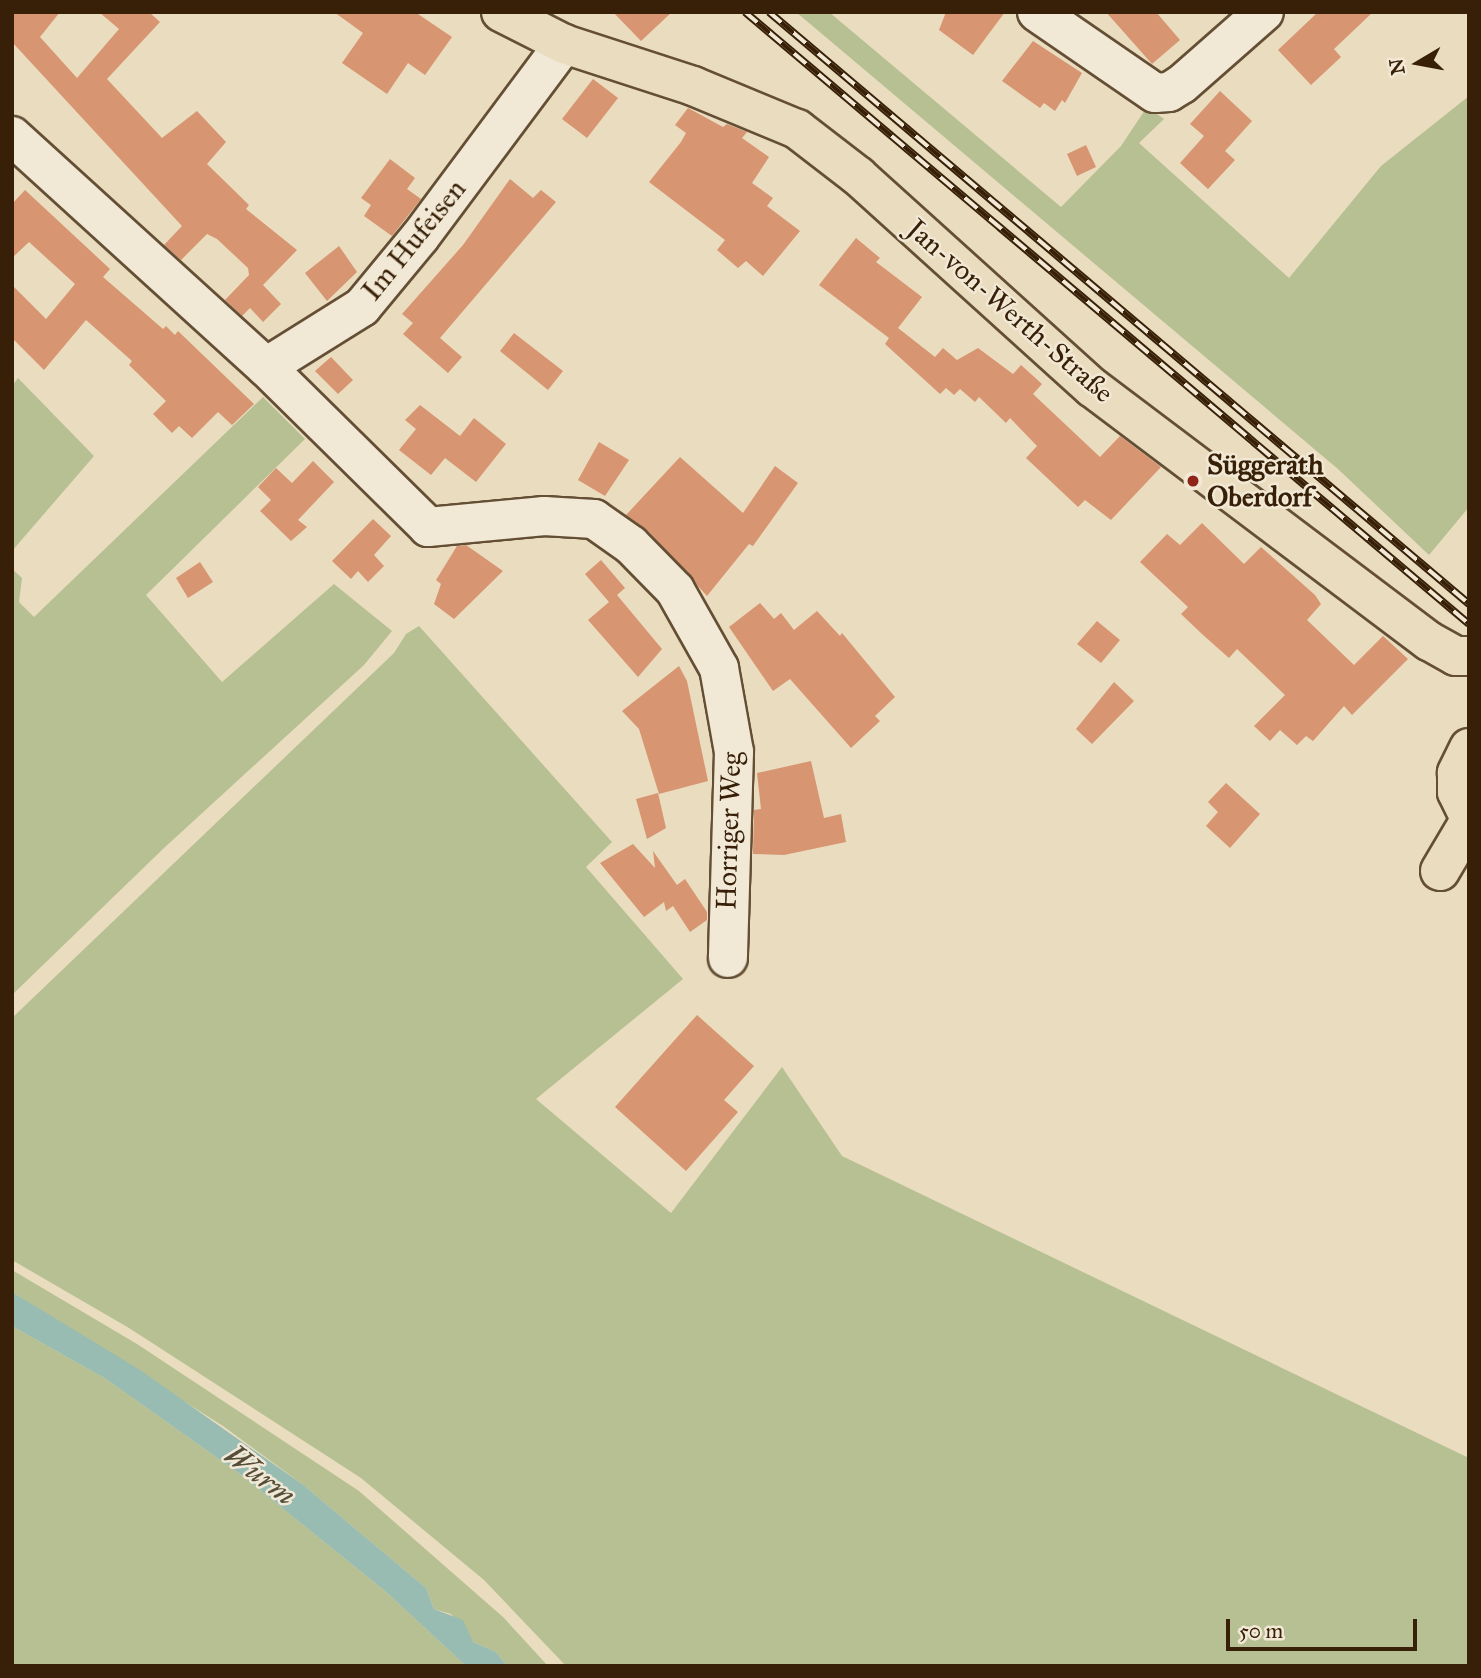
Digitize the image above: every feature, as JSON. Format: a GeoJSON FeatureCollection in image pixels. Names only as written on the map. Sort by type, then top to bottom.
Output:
{"type":"FeatureCollection","features":[{"type":"Feature","properties":{"kind":"main road","name":"Jan-von-Werth-Straße"},"geometry":{"type":"LineString","coordinates":[[515,16],[564,44],[693,86],[797,129],[858,176],[1093,388],[1465,666]]}},
{"type":"Feature","properties":{"kind":"main road"},"geometry":{"type":"LineString","coordinates":[[1440,871],[1469,820],[1457,792],[1457,773],[1469,748]]}},
{"type":"Feature","properties":{"kind":"street"},"geometry":{"type":"LineString","coordinates":[[1037,12],[1155,93],[1169,92],[1182,83],[1264,12]]}},
{"type":"Feature","properties":{"kind":"street","name":"Im Hufeisen"},"geometry":{"type":"LineString","coordinates":[[266,367],[362,307],[420,237],[564,44]]}},
{"type":"Feature","properties":{"kind":"street"},"geometry":{"type":"LineString","coordinates":[[12,136],[266,367]]}},
{"type":"Feature","properties":{"kind":"street","name":"Horriger Weg"},"geometry":{"type":"LineString","coordinates":[[266,367],[428,527],[544,516],[594,519],[631,545],[675,590],[719,668],[734,752],[728,957]]}},
{"type":"Feature","properties":{"kind":"green space"},"geometry":{"type":"Polygon","coordinates":[[[796,12],[829,12],[1061,207],[1121,146],[1147,107],[1164,119],[1139,143],[1289,278],[1381,166],[1469,96],[1469,507],[1429,555],[1338,469],[796,12]]]}},
{"type":"Feature","properties":{"kind":"green space"},"geometry":{"type":"Polygon","coordinates":[[[18,378],[94,456],[12,551],[12,386],[18,378]]]}},
{"type":"Feature","properties":{"kind":"green space"},"geometry":{"type":"Polygon","coordinates":[[[263,397],[305,439],[146,595],[222,682],[334,584],[392,631],[364,665],[164,848],[12,995],[12,569],[22,578],[19,602],[34,617],[263,397]]]}},
{"type":"Feature","properties":{"kind":"green space"},"geometry":{"type":"Polygon","coordinates":[[[419,626],[612,842],[586,867],[683,979],[536,1099],[671,1213],[782,1067],[842,1156],[1469,1458],[1469,1666],[566,1666],[484,1580],[361,1478],[129,1328],[12,1260],[12,1018],[394,653],[406,634],[419,626]]]}},
{"type":"Feature","properties":{"kind":"green space"},"geometry":{"type":"Polygon","coordinates":[[[12,1270],[137,1344],[359,1491],[503,1617],[548,1666],[507,1666],[496,1652],[473,1642],[451,1614],[434,1609],[426,1588],[302,1484],[223,1426],[12,1292],[12,1270]]]}},
{"type":"Feature","properties":{"kind":"green space"},"geometry":{"type":"Polygon","coordinates":[[[12,1326],[106,1379],[240,1474],[385,1591],[466,1666],[12,1666],[12,1326]]]}},
{"type":"Feature","properties":{"kind":"water","name":"Wurm"},"geometry":{"type":"Polygon","coordinates":[[[12,1292],[140,1370],[302,1484],[426,1588],[434,1609],[463,1620],[473,1642],[496,1652],[507,1666],[466,1666],[385,1591],[240,1474],[106,1379],[12,1326],[12,1292]]]}},
{"type":"Feature","properties":{"kind":"building"},"geometry":{"type":"Polygon","coordinates":[[[12,12],[60,12],[40,37],[77,78],[119,29],[99,12],[149,12],[160,22],[107,79],[162,138],[197,111],[226,142],[207,164],[249,205],[246,209],[297,250],[263,285],[281,304],[263,322],[250,308],[242,316],[225,300],[249,275],[248,268],[217,239],[207,234],[181,260],[164,245],[182,226],[12,42],[12,12]]]}},
{"type":"Feature","properties":{"kind":"building"},"geometry":{"type":"Polygon","coordinates":[[[334,12],[415,12],[452,37],[425,75],[408,63],[387,94],[342,63],[363,33],[334,12]]]}},
{"type":"Feature","properties":{"kind":"building"},"geometry":{"type":"Polygon","coordinates":[[[613,12],[672,12],[641,41],[613,12]]]}},
{"type":"Feature","properties":{"kind":"building"},"geometry":{"type":"Polygon","coordinates":[[[946,12],[1005,12],[973,55],[939,30],[946,12]]]}},
{"type":"Feature","properties":{"kind":"building"},"geometry":{"type":"Polygon","coordinates":[[[1106,12],[1156,12],[1180,40],[1152,64],[1106,12]]]}},
{"type":"Feature","properties":{"kind":"building"},"geometry":{"type":"Polygon","coordinates":[[[1318,12],[1373,12],[1334,49],[1341,57],[1311,85],[1278,50],[1318,12]]]}},
{"type":"Feature","properties":{"kind":"building"},"geometry":{"type":"Polygon","coordinates":[[[1033,41],[1082,73],[1065,103],[1062,100],[1055,111],[1044,103],[1040,108],[1002,81],[1033,41]]]}},
{"type":"Feature","properties":{"kind":"building"},"geometry":{"type":"Polygon","coordinates":[[[593,79],[618,98],[587,138],[562,119],[593,79]]]}},
{"type":"Feature","properties":{"kind":"building"},"geometry":{"type":"Polygon","coordinates":[[[1220,91],[1252,121],[1225,151],[1235,160],[1208,189],[1180,163],[1204,136],[1190,124],[1220,91]]]}},
{"type":"Feature","properties":{"kind":"building"},"geometry":{"type":"Polygon","coordinates":[[[688,108],[723,127],[727,124],[747,132],[742,138],[769,157],[752,183],[773,198],[767,206],[800,231],[763,276],[746,261],[738,268],[717,250],[725,240],[649,182],[686,133],[675,125],[688,108]]]}},
{"type":"Feature","properties":{"kind":"building"},"geometry":{"type":"Polygon","coordinates":[[[1086,145],[1096,167],[1077,176],[1067,154],[1086,145]]]}},
{"type":"Feature","properties":{"kind":"building"},"geometry":{"type":"Polygon","coordinates":[[[390,159],[415,178],[407,189],[421,199],[392,236],[364,216],[371,205],[361,198],[390,159]]]}},
{"type":"Feature","properties":{"kind":"building"},"geometry":{"type":"Polygon","coordinates":[[[510,179],[533,198],[541,190],[556,202],[440,338],[462,357],[448,373],[403,334],[413,323],[402,314],[463,245],[510,179]]]}},
{"type":"Feature","properties":{"kind":"building"},"geometry":{"type":"Polygon","coordinates":[[[25,190],[110,269],[103,277],[163,329],[166,326],[175,335],[178,331],[254,404],[232,425],[218,412],[192,438],[179,426],[172,433],[153,414],[166,401],[129,365],[132,361],[86,320],[44,370],[12,338],[12,285],[46,319],[75,284],[29,242],[12,258],[12,204],[25,190]]]}},
{"type":"Feature","properties":{"kind":"building"},"geometry":{"type":"Polygon","coordinates":[[[856,238],[880,258],[876,262],[922,297],[898,328],[935,357],[943,348],[957,360],[978,348],[1013,374],[1021,365],[1042,384],[1033,394],[1100,457],[1120,436],[1161,467],[1111,520],[1085,500],[1078,507],[1026,458],[1037,446],[1010,418],[1006,423],[979,397],[975,402],[960,389],[954,395],[946,388],[940,394],[885,344],[889,338],[819,285],[856,238]]]}},
{"type":"Feature","properties":{"kind":"building"},"geometry":{"type":"Polygon","coordinates":[[[339,246],[357,272],[327,301],[305,273],[339,246]]]}},
{"type":"Feature","properties":{"kind":"building"},"geometry":{"type":"Polygon","coordinates":[[[514,333],[563,371],[548,390],[500,351],[514,333]]]}},
{"type":"Feature","properties":{"kind":"building"},"geometry":{"type":"Polygon","coordinates":[[[331,357],[353,380],[338,394],[315,371],[331,357]]]}},
{"type":"Feature","properties":{"kind":"building"},"geometry":{"type":"Polygon","coordinates":[[[420,405],[460,436],[474,418],[506,444],[476,482],[445,458],[431,475],[399,450],[416,429],[405,420],[420,405]]]}},
{"type":"Feature","properties":{"kind":"building"},"geometry":{"type":"Polygon","coordinates":[[[599,442],[629,460],[605,496],[578,480],[599,442]]]}},
{"type":"Feature","properties":{"kind":"building"},"geometry":{"type":"Polygon","coordinates":[[[680,457],[743,513],[775,466],[798,483],[753,546],[749,544],[707,596],[647,530],[626,515],[680,457]]]}},
{"type":"Feature","properties":{"kind":"building"},"geometry":{"type":"Polygon","coordinates":[[[313,461],[334,482],[298,520],[307,527],[291,541],[260,511],[271,500],[258,487],[276,468],[292,483],[313,461]]]}},
{"type":"Feature","properties":{"kind":"building"},"geometry":{"type":"Polygon","coordinates":[[[373,519],[391,536],[374,555],[384,566],[368,582],[358,571],[351,579],[332,561],[373,519]]]}},
{"type":"Feature","properties":{"kind":"building"},"geometry":{"type":"Polygon","coordinates":[[[1202,523],[1244,564],[1261,547],[1315,595],[1321,604],[1307,620],[1354,665],[1383,636],[1408,659],[1352,715],[1344,706],[1313,741],[1306,736],[1297,745],[1280,730],[1270,741],[1254,726],[1285,695],[1237,649],[1229,658],[1202,634],[1181,614],[1188,607],[1140,562],[1167,534],[1180,545],[1202,523]]]}},
{"type":"Feature","properties":{"kind":"building"},"geometry":{"type":"Polygon","coordinates":[[[466,545],[503,571],[454,619],[434,604],[441,584],[436,580],[457,546],[466,545]]]}},
{"type":"Feature","properties":{"kind":"building"},"geometry":{"type":"Polygon","coordinates":[[[601,560],[625,588],[617,595],[662,649],[638,677],[588,620],[609,602],[585,574],[601,560]]]}},
{"type":"Feature","properties":{"kind":"building"},"geometry":{"type":"Polygon","coordinates":[[[200,562],[213,582],[188,598],[176,578],[200,562]]]}},
{"type":"Feature","properties":{"kind":"building"},"geometry":{"type":"Polygon","coordinates":[[[760,603],[774,619],[781,613],[794,630],[817,611],[840,636],[842,633],[895,697],[875,716],[880,721],[851,748],[790,679],[773,691],[729,627],[760,603]]]}},
{"type":"Feature","properties":{"kind":"building"},"geometry":{"type":"Polygon","coordinates":[[[1097,621],[1120,640],[1101,663],[1077,644],[1097,621]]]}},
{"type":"Feature","properties":{"kind":"building"},"geometry":{"type":"Polygon","coordinates":[[[679,666],[687,681],[708,781],[659,794],[639,729],[622,711],[679,666]]]}},
{"type":"Feature","properties":{"kind":"building"},"geometry":{"type":"Polygon","coordinates":[[[1114,682],[1134,701],[1092,744],[1076,729],[1114,682]]]}},
{"type":"Feature","properties":{"kind":"building"},"geometry":{"type":"Polygon","coordinates":[[[811,761],[824,818],[841,814],[846,842],[784,855],[753,854],[754,810],[761,809],[757,773],[811,761]]]}},
{"type":"Feature","properties":{"kind":"building"},"geometry":{"type":"Polygon","coordinates":[[[1226,783],[1260,814],[1230,848],[1206,826],[1218,812],[1208,802],[1226,783]]]}},
{"type":"Feature","properties":{"kind":"building"},"geometry":{"type":"Polygon","coordinates":[[[658,793],[666,828],[647,839],[636,799],[658,793]]]}},
{"type":"Feature","properties":{"kind":"building"},"geometry":{"type":"Polygon","coordinates":[[[633,844],[655,868],[653,851],[677,885],[685,879],[707,912],[707,920],[690,932],[673,906],[666,911],[664,902],[644,917],[600,863],[633,844]]]}},
{"type":"Feature","properties":{"kind":"building"},"geometry":{"type":"Polygon","coordinates":[[[697,1015],[754,1066],[724,1100],[738,1112],[686,1171],[615,1107],[697,1015]]]}},
{"type":"Feature","properties":{"kind":"railway"},"geometry":{"type":"LineString","coordinates":[[745,12],[1469,624]]}},
{"type":"Feature","properties":{"kind":"railway"},"geometry":{"type":"LineString","coordinates":[[769,12],[1469,604]]}},
{"type":"Feature","properties":{"kind":"place","name":"Süggerath Oberdorf"},"geometry":{"type":"Point","coordinates":[1193,481]}}]}
